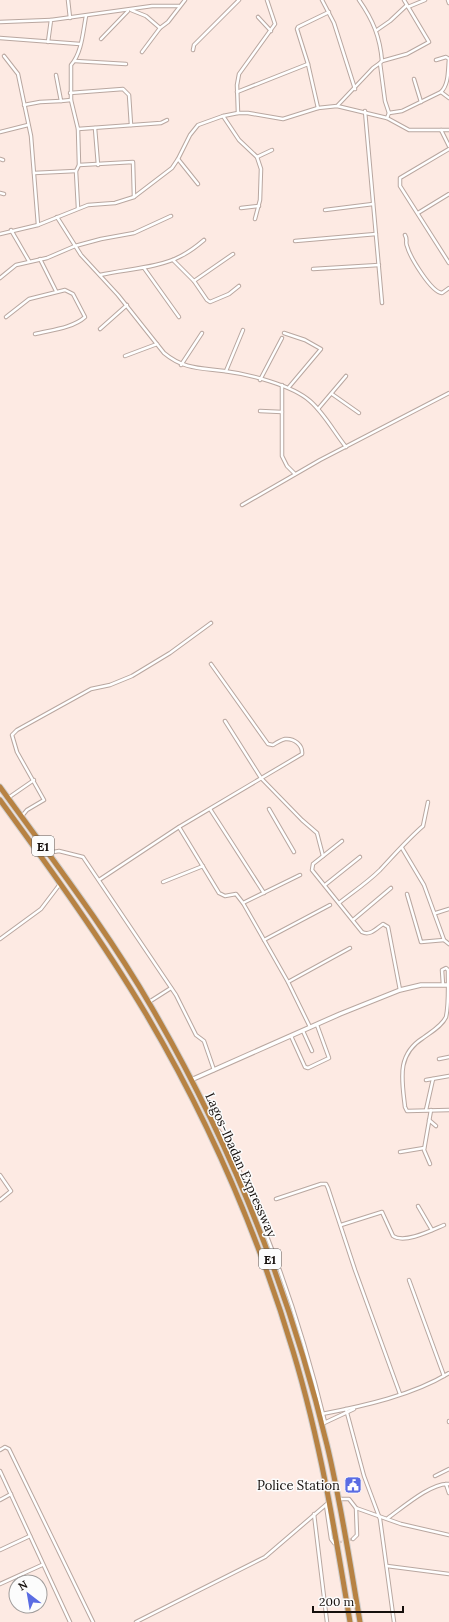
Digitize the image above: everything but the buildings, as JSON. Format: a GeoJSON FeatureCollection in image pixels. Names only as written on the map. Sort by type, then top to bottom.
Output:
{"type":"FeatureCollection","features":[{"type":"Feature","properties":{"kind":"highway","name":"Lagos-Ibadan Expressway"},"geometry":{"type":"LineString","coordinates":[[0,787],[78,894],[130,971],[149,1002],[191,1079],[221,1140],[255,1219],[291,1318],[324,1423],[339,1499],[360,1622]]}},
{"type":"Feature","properties":{"kind":"highway","name":"Lagos-Ibadan Expressway"},"geometry":{"type":"LineString","coordinates":[[0,800],[72,899],[123,977],[186,1086],[214,1143],[248,1223],[294,1352],[319,1448],[350,1622]]}},
{"type":"Feature","properties":{"kind":"street"},"geometry":{"type":"LineString","coordinates":[[68,0],[70,18]]}},
{"type":"Feature","properties":{"kind":"street"},"geometry":{"type":"LineString","coordinates":[[142,52],[160,28],[168,22],[185,0]]}},
{"type":"Feature","properties":{"kind":"street"},"geometry":{"type":"LineString","coordinates":[[193,50],[194,45],[238,0]]}},
{"type":"Feature","properties":{"kind":"street"},"geometry":{"type":"LineString","coordinates":[[238,113],[239,74],[275,24],[267,0]]}},
{"type":"Feature","properties":{"kind":"street"},"geometry":{"type":"LineString","coordinates":[[322,0],[329,12],[354,89]]}},
{"type":"Feature","properties":{"kind":"street"},"geometry":{"type":"LineString","coordinates":[[359,0],[377,30],[385,101],[388,113],[387,118]]}},
{"type":"Feature","properties":{"kind":"street"},"geometry":{"type":"LineString","coordinates":[[337,106],[373,68],[381,62],[407,54],[429,42],[404,0]]}},
{"type":"Feature","properties":{"kind":"street"},"geometry":{"type":"LineString","coordinates":[[377,30],[407,7],[425,0]]}},
{"type":"Feature","properties":{"kind":"street"},"geometry":{"type":"LineString","coordinates":[[0,22],[51,20],[152,6],[179,6]]}},
{"type":"Feature","properties":{"kind":"street"},"geometry":{"type":"LineString","coordinates":[[129,10],[146,16],[160,28]]}},
{"type":"Feature","properties":{"kind":"street"},"geometry":{"type":"LineString","coordinates":[[101,39],[129,10]]}},
{"type":"Feature","properties":{"kind":"street"},"geometry":{"type":"LineString","coordinates":[[318,108],[308,64],[297,29],[298,27],[329,12]]}},
{"type":"Feature","properties":{"kind":"street"},"geometry":{"type":"LineString","coordinates":[[78,208],[76,171],[79,165],[78,129],[70,93],[71,65],[75,61],[86,16]]}},
{"type":"Feature","properties":{"kind":"street"},"geometry":{"type":"LineString","coordinates":[[258,17],[271,30]]}},
{"type":"Feature","properties":{"kind":"street"},"geometry":{"type":"LineString","coordinates":[[48,42],[51,20]]}},
{"type":"Feature","properties":{"kind":"street"},"geometry":{"type":"LineString","coordinates":[[0,38],[80,44]]}},
{"type":"Feature","properties":{"kind":"street"},"geometry":{"type":"LineString","coordinates":[[4,56],[18,74],[28,125],[38,224]]}},
{"type":"Feature","properties":{"kind":"street"},"geometry":{"type":"LineString","coordinates":[[388,113],[402,111],[441,92],[445,88],[448,76],[448,57],[436,60]]}},
{"type":"Feature","properties":{"kind":"street"},"geometry":{"type":"LineString","coordinates":[[75,61],[126,64]]}},
{"type":"Feature","properties":{"kind":"street"},"geometry":{"type":"LineString","coordinates":[[238,92],[308,64]]}},
{"type":"Feature","properties":{"kind":"street"},"geometry":{"type":"LineString","coordinates":[[56,75],[61,101]]}},
{"type":"Feature","properties":{"kind":"street"},"geometry":{"type":"LineString","coordinates":[[414,79],[421,102]]}},
{"type":"Feature","properties":{"kind":"street"},"geometry":{"type":"LineString","coordinates":[[70,93],[127,91],[129,94],[131,126]]}},
{"type":"Feature","properties":{"kind":"street"},"geometry":{"type":"LineString","coordinates":[[441,92],[449,98]]}},
{"type":"Feature","properties":{"kind":"street"},"geometry":{"type":"LineString","coordinates":[[24,105],[40,102],[71,100]]}},
{"type":"Feature","properties":{"kind":"street"},"geometry":{"type":"LineString","coordinates":[[0,234],[38,224],[78,208],[100,203],[115,203],[134,197],[172,168],[193,130],[202,123],[223,116],[238,113],[283,118],[318,108],[337,106],[365,111],[387,118],[409,130],[449,130]]}},
{"type":"Feature","properties":{"kind":"street"},"geometry":{"type":"LineString","coordinates":[[365,111],[382,303]]}},
{"type":"Feature","properties":{"kind":"street"},"geometry":{"type":"LineString","coordinates":[[223,116],[239,140],[256,157],[261,169],[259,206],[255,219]]}},
{"type":"Feature","properties":{"kind":"street"},"geometry":{"type":"LineString","coordinates":[[78,129],[161,123],[167,120]]}},
{"type":"Feature","properties":{"kind":"street"},"geometry":{"type":"LineString","coordinates":[[0,132],[28,125]]}},
{"type":"Feature","properties":{"kind":"street"},"geometry":{"type":"LineString","coordinates":[[95,128],[98,165]]}},
{"type":"Feature","properties":{"kind":"street"},"geometry":{"type":"LineString","coordinates":[[441,130],[449,146]]}},
{"type":"Feature","properties":{"kind":"street"},"geometry":{"type":"LineString","coordinates":[[449,149],[400,178],[399,181],[400,186],[449,263]]}},
{"type":"Feature","properties":{"kind":"street"},"geometry":{"type":"LineString","coordinates":[[256,157],[272,150]]}},
{"type":"Feature","properties":{"kind":"street"},"geometry":{"type":"LineString","coordinates":[[178,159],[198,184]]}},
{"type":"Feature","properties":{"kind":"street"},"geometry":{"type":"LineString","coordinates":[[79,165],[133,162],[134,197]]}},
{"type":"Feature","properties":{"kind":"street"},"geometry":{"type":"LineString","coordinates":[[34,173],[76,171]]}},
{"type":"Feature","properties":{"kind":"street"},"geometry":{"type":"LineString","coordinates":[[0,193],[4,194]]}},
{"type":"Feature","properties":{"kind":"street"},"geometry":{"type":"LineString","coordinates":[[418,213],[449,194]]}},
{"type":"Feature","properties":{"kind":"street"},"geometry":{"type":"LineString","coordinates":[[325,210],[373,204]]}},
{"type":"Feature","properties":{"kind":"street"},"geometry":{"type":"LineString","coordinates":[[241,208],[259,206]]}},
{"type":"Feature","properties":{"kind":"street"},"geometry":{"type":"LineString","coordinates":[[57,216],[75,246],[127,305],[164,353],[181,365],[226,371],[290,387],[303,395],[318,409],[346,447]]}},
{"type":"Feature","properties":{"kind":"street"},"geometry":{"type":"LineString","coordinates":[[0,278],[14,266],[40,259],[75,246],[115,236],[134,234],[171,216]]}},
{"type":"Feature","properties":{"kind":"street"},"geometry":{"type":"LineString","coordinates":[[12,230],[29,261]]}},
{"type":"Feature","properties":{"kind":"street"},"geometry":{"type":"LineString","coordinates":[[295,241],[376,234]]}},
{"type":"Feature","properties":{"kind":"street"},"geometry":{"type":"LineString","coordinates":[[405,235],[410,252],[421,272],[434,290],[442,292],[449,288]]}},
{"type":"Feature","properties":{"kind":"street"},"geometry":{"type":"LineString","coordinates":[[100,275],[137,267],[144,268],[173,260],[183,256],[204,240]]}},
{"type":"Feature","properties":{"kind":"street"},"geometry":{"type":"LineString","coordinates":[[194,280],[233,254]]}},
{"type":"Feature","properties":{"kind":"street"},"geometry":{"type":"LineString","coordinates":[[40,259],[56,292]]}},
{"type":"Feature","properties":{"kind":"street"},"geometry":{"type":"LineString","coordinates":[[173,260],[194,280],[207,300],[210,302],[229,294],[239,286]]}},
{"type":"Feature","properties":{"kind":"street"},"geometry":{"type":"LineString","coordinates":[[313,269],[379,265]]}},
{"type":"Feature","properties":{"kind":"street"},"geometry":{"type":"LineString","coordinates":[[144,268],[179,317]]}},
{"type":"Feature","properties":{"kind":"street"},"geometry":{"type":"LineString","coordinates":[[6,317],[29,298],[65,290],[70,292],[81,307],[85,317],[64,327],[35,334]]}},
{"type":"Feature","properties":{"kind":"street"},"geometry":{"type":"LineString","coordinates":[[100,330],[127,305]]}},
{"type":"Feature","properties":{"kind":"street"},"geometry":{"type":"LineString","coordinates":[[226,371],[243,330]]}},
{"type":"Feature","properties":{"kind":"street"},"geometry":{"type":"LineString","coordinates":[[181,365],[202,333]]}},
{"type":"Feature","properties":{"kind":"street"},"geometry":{"type":"LineString","coordinates":[[284,333],[305,340],[321,349],[290,387]]}},
{"type":"Feature","properties":{"kind":"street"},"geometry":{"type":"LineString","coordinates":[[260,380],[282,338]]}},
{"type":"Feature","properties":{"kind":"street"},"geometry":{"type":"LineString","coordinates":[[125,356],[157,344]]}},
{"type":"Feature","properties":{"kind":"street"},"geometry":{"type":"LineString","coordinates":[[318,409],[346,376]]}},
{"type":"Feature","properties":{"kind":"street"},"geometry":{"type":"LineString","coordinates":[[282,385],[282,456],[287,466],[295,474]]}},
{"type":"Feature","properties":{"kind":"street"},"geometry":{"type":"LineString","coordinates":[[242,505],[295,474],[449,393]]}},
{"type":"Feature","properties":{"kind":"street"},"geometry":{"type":"LineString","coordinates":[[332,394],[359,413]]}},
{"type":"Feature","properties":{"kind":"street"},"geometry":{"type":"LineString","coordinates":[[260,411],[282,412]]}},
{"type":"Feature","properties":{"kind":"street"},"geometry":{"type":"LineString","coordinates":[[22,816],[27,810],[44,800],[14,744],[12,735],[17,730],[91,688],[110,685],[132,676],[170,652],[211,623]]}},
{"type":"Feature","properties":{"kind":"street"},"geometry":{"type":"LineString","coordinates":[[99,880],[179,827],[302,754],[302,749],[295,741],[290,739],[284,739],[273,745],[268,744],[211,664]]}},
{"type":"Feature","properties":{"kind":"street"},"geometry":{"type":"LineString","coordinates":[[225,721],[261,778],[302,820],[317,833],[323,856]]}},
{"type":"Feature","properties":{"kind":"street"},"geometry":{"type":"LineString","coordinates":[[8,798],[34,780]]}},
{"type":"Feature","properties":{"kind":"street"},"geometry":{"type":"LineString","coordinates":[[340,903],[380,870],[402,848],[414,833],[424,826],[428,802]]}},
{"type":"Feature","properties":{"kind":"street"},"geometry":{"type":"LineString","coordinates":[[210,808],[264,893]]}},
{"type":"Feature","properties":{"kind":"street"},"geometry":{"type":"LineString","coordinates":[[269,809],[294,852]]}},
{"type":"Feature","properties":{"kind":"street"},"geometry":{"type":"LineString","coordinates":[[179,827],[222,896],[236,894],[243,903],[288,982],[310,1027]]}},
{"type":"Feature","properties":{"kind":"street"},"geometry":{"type":"LineString","coordinates":[[342,841],[311,867],[366,934],[371,933],[383,924],[388,927],[400,990]]}},
{"type":"Feature","properties":{"kind":"street"},"geometry":{"type":"LineString","coordinates":[[402,848],[424,885],[436,913],[444,940],[449,944]]}},
{"type":"Feature","properties":{"kind":"street"},"geometry":{"type":"LineString","coordinates":[[48,853],[59,851],[83,857],[171,988],[196,1035],[204,1041],[214,1070]]}},
{"type":"Feature","properties":{"kind":"street"},"geometry":{"type":"LineString","coordinates":[[325,885],[360,857]]}},
{"type":"Feature","properties":{"kind":"street"},"geometry":{"type":"LineString","coordinates":[[163,882],[203,866]]}},
{"type":"Feature","properties":{"kind":"street"},"geometry":{"type":"LineString","coordinates":[[243,903],[300,875]]}},
{"type":"Feature","properties":{"kind":"street"},"geometry":{"type":"LineString","coordinates":[[0,939],[41,909],[60,884]]}},
{"type":"Feature","properties":{"kind":"street"},"geometry":{"type":"LineString","coordinates":[[353,920],[391,888]]}},
{"type":"Feature","properties":{"kind":"street"},"geometry":{"type":"LineString","coordinates":[[407,894],[421,942],[444,940]]}},
{"type":"Feature","properties":{"kind":"street"},"geometry":{"type":"LineString","coordinates":[[264,940],[330,905]]}},
{"type":"Feature","properties":{"kind":"street"},"geometry":{"type":"LineString","coordinates":[[436,913],[449,908]]}},
{"type":"Feature","properties":{"kind":"street"},"geometry":{"type":"LineString","coordinates":[[288,982],[350,948]]}},
{"type":"Feature","properties":{"kind":"street"},"geometry":{"type":"LineString","coordinates":[[443,985],[442,970],[446,968],[448,970],[449,985],[447,1016],[438,1027],[412,1048],[402,1064],[404,1107],[410,1112],[449,1110]]}},
{"type":"Feature","properties":{"kind":"street"},"geometry":{"type":"LineString","coordinates":[[191,1079],[310,1027],[400,990],[421,985],[449,985]]}},
{"type":"Feature","properties":{"kind":"street"},"geometry":{"type":"LineString","coordinates":[[149,1002],[171,988]]}},
{"type":"Feature","properties":{"kind":"street"},"geometry":{"type":"LineString","coordinates":[[291,1036],[305,1067],[308,1068],[329,1058],[317,1025]]}},
{"type":"Feature","properties":{"kind":"street"},"geometry":{"type":"LineString","coordinates":[[303,1031],[312,1051]]}},
{"type":"Feature","properties":{"kind":"street"},"geometry":{"type":"LineString","coordinates":[[438,1059],[449,1057]]}},
{"type":"Feature","properties":{"kind":"street"},"geometry":{"type":"LineString","coordinates":[[426,1080],[449,1076]]}},
{"type":"Feature","properties":{"kind":"street"},"geometry":{"type":"LineString","coordinates":[[426,1110],[433,1079]]}},
{"type":"Feature","properties":{"kind":"street"},"geometry":{"type":"LineString","coordinates":[[430,1164],[424,1148],[431,1110]]}},
{"type":"Feature","properties":{"kind":"street"},"geometry":{"type":"LineString","coordinates":[[429,1120],[436,1126]]}},
{"type":"Feature","properties":{"kind":"street"},"geometry":{"type":"LineString","coordinates":[[400,1152],[424,1148]]}},
{"type":"Feature","properties":{"kind":"street"},"geometry":{"type":"LineString","coordinates":[[0,1176],[11,1191],[0,1200]]}},
{"type":"Feature","properties":{"kind":"street"},"geometry":{"type":"LineString","coordinates":[[276,1199],[321,1184],[326,1184],[400,1394]]}},
{"type":"Feature","properties":{"kind":"street"},"geometry":{"type":"LineString","coordinates":[[418,1206],[432,1230]]}},
{"type":"Feature","properties":{"kind":"street"},"geometry":{"type":"LineString","coordinates":[[341,1225],[382,1212],[391,1234],[395,1238],[417,1236],[444,1225]]}},
{"type":"Feature","properties":{"kind":"street"},"geometry":{"type":"LineString","coordinates":[[409,1280],[444,1376]]}},
{"type":"Feature","properties":{"kind":"street"},"geometry":{"type":"LineString","coordinates":[[324,1423],[356,1408],[400,1394],[449,1373]]}},
{"type":"Feature","properties":{"kind":"street"},"geometry":{"type":"LineString","coordinates":[[321,1414],[356,1408]]}},
{"type":"Feature","properties":{"kind":"street"},"geometry":{"type":"LineString","coordinates":[[346,1409],[364,1476],[380,1516],[394,1622]]}},
{"type":"Feature","properties":{"kind":"street"},"geometry":{"type":"LineString","coordinates":[[0,1450],[5,1447],[9,1448],[93,1622]]}},
{"type":"Feature","properties":{"kind":"street"},"geometry":{"type":"LineString","coordinates":[[435,1476],[449,1469]]}},
{"type":"Feature","properties":{"kind":"street"},"geometry":{"type":"LineString","coordinates":[[0,1471],[42,1565],[70,1622]]}},
{"type":"Feature","properties":{"kind":"street"},"geometry":{"type":"LineString","coordinates":[[387,1518],[421,1494],[447,1484],[449,1494]]}},
{"type":"Feature","properties":{"kind":"street"},"geometry":{"type":"LineString","coordinates":[[0,1500],[11,1494]]}},
{"type":"Feature","properties":{"kind":"street"},"geometry":{"type":"LineString","coordinates":[[339,1499],[349,1499],[356,1508],[401,1524],[449,1535]]}},
{"type":"Feature","properties":{"kind":"street"},"geometry":{"type":"LineString","coordinates":[[136,1622],[252,1565],[277,1547],[328,1503]]}},
{"type":"Feature","properties":{"kind":"street"},"geometry":{"type":"LineString","coordinates":[[328,1503],[331,1539],[334,1543]]}},
{"type":"Feature","properties":{"kind":"street"},"geometry":{"type":"LineString","coordinates":[[353,1539],[357,1535],[356,1508]]}},
{"type":"Feature","properties":{"kind":"street"},"geometry":{"type":"LineString","coordinates":[[314,1514],[326,1622]]}},
{"type":"Feature","properties":{"kind":"street"},"geometry":{"type":"LineString","coordinates":[[0,1550],[30,1536]]}},
{"type":"Feature","properties":{"kind":"street"},"geometry":{"type":"LineString","coordinates":[[0,1584],[42,1565]]}},
{"type":"Feature","properties":{"kind":"street"},"geometry":{"type":"LineString","coordinates":[[387,1566],[449,1574]]}},
{"type":"Feature","properties":{"kind":"tunnel"},"geometry":{"type":"LineString","coordinates":[[336,1543],[353,1539]]}},
{"type":"Feature","properties":{"kind":"place","name":"Police Station"},"geometry":{"type":"Point","coordinates":[353,1485]}}]}
